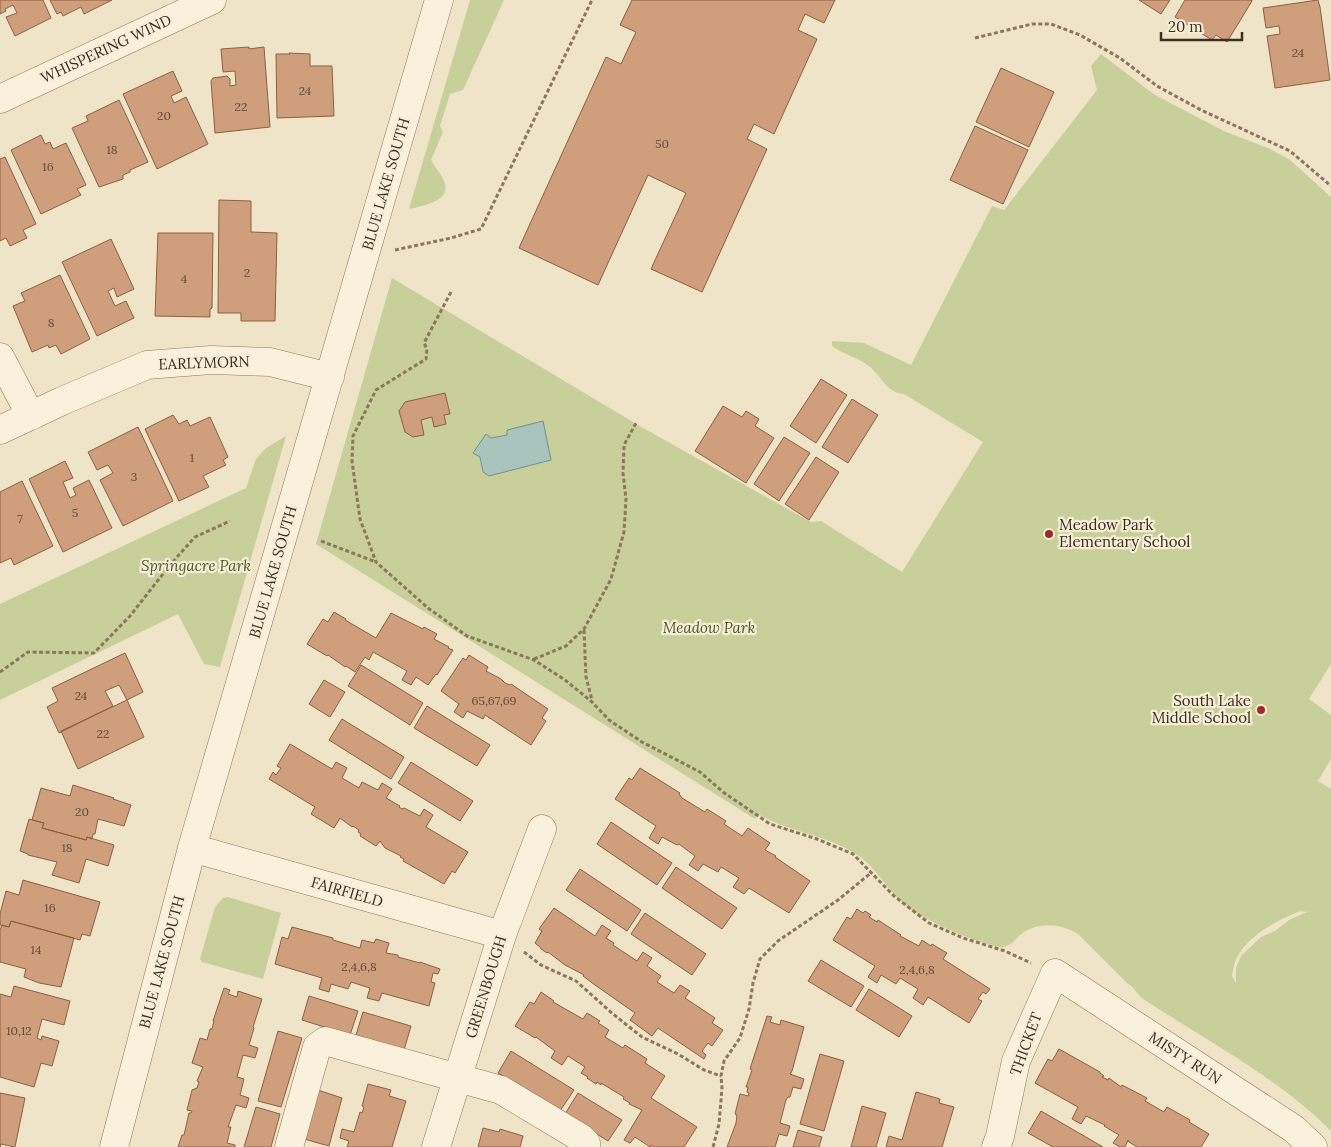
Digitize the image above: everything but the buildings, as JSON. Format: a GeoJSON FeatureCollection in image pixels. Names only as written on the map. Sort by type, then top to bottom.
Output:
{"type":"FeatureCollection","features":[{"type":"Feature","properties":{"kind":"street","name":"WHISPERING WIND"},"geometry":{"type":"LineString","coordinates":[[0,99],[212,0]]}},
{"type":"Feature","properties":{"kind":"street","name":"BLUE LAKE SOUTH"},"geometry":{"type":"LineString","coordinates":[[114,1147],[192,848],[439,0]]}},
{"type":"Feature","properties":{"kind":"street"},"geometry":{"type":"LineString","coordinates":[[0,357],[31,416]]}},
{"type":"Feature","properties":{"kind":"street","name":"EARLYMORN"},"geometry":{"type":"LineString","coordinates":[[0,430],[147,365],[212,360],[270,362],[330,377]]}},
{"type":"Feature","properties":{"kind":"street","name":"GREENBOUGH"},"geometry":{"type":"LineString","coordinates":[[436,1147],[502,935],[542,829]]}},
{"type":"Feature","properties":{"kind":"street","name":"FAIRFIELD"},"geometry":{"type":"LineString","coordinates":[[192,848],[502,935]]}},
{"type":"Feature","properties":{"kind":"street","name":"THICKET"},"geometry":{"type":"LineString","coordinates":[[996,1147],[1016,1061],[1055,973]]}},
{"type":"Feature","properties":{"kind":"street","name":"MISTY RUN"},"geometry":{"type":"LineString","coordinates":[[1055,973],[1294,1129],[1313,1147]]}},
{"type":"Feature","properties":{"kind":"street"},"geometry":{"type":"LineString","coordinates":[[289,1147],[318,1047],[325,1041],[501,1090],[581,1138],[586,1143],[586,1147]]}},
{"type":"Feature","properties":{"kind":"path"},"geometry":{"type":"LineString","coordinates":[[394,250],[451,238],[481,229],[592,0]]}},
{"type":"Feature","properties":{"kind":"path"},"geometry":{"type":"LineString","coordinates":[[975,38],[1032,24],[1051,24],[1080,35],[1120,58],[1157,86],[1201,110],[1290,150],[1331,186]]}},
{"type":"Feature","properties":{"kind":"path"},"geometry":{"type":"LineString","coordinates":[[376,562],[360,519],[352,461],[353,436],[376,390],[426,359],[427,349],[424,343],[451,292]]}},
{"type":"Feature","properties":{"kind":"path"},"geometry":{"type":"LineString","coordinates":[[534,660],[566,646],[584,630],[611,579],[624,532],[626,499],[622,474],[624,445],[636,423]]}},
{"type":"Feature","properties":{"kind":"path"},"geometry":{"type":"LineString","coordinates":[[0,672],[28,652],[94,653],[130,616],[170,565],[195,537],[230,521]]}},
{"type":"Feature","properties":{"kind":"path"},"geometry":{"type":"LineString","coordinates":[[321,541],[376,562],[428,608],[467,636],[534,660],[565,680],[592,702],[609,720],[642,742],[700,772],[731,798],[770,824],[817,839],[853,854],[894,896],[929,923],[963,938],[1005,951],[1055,973]]}},
{"type":"Feature","properties":{"kind":"path"},"geometry":{"type":"LineString","coordinates":[[584,630],[586,677],[592,702]]}},
{"type":"Feature","properties":{"kind":"path"},"geometry":{"type":"LineString","coordinates":[[712,1147],[718,1124],[722,1088],[721,1076],[724,1061],[740,1038],[749,1009],[753,983],[760,959],[778,941],[838,900],[872,872]]}},
{"type":"Feature","properties":{"kind":"path"},"geometry":{"type":"LineString","coordinates":[[502,935],[541,965],[576,981],[642,1037],[678,1054],[704,1070],[721,1076]]}},
{"type":"Feature","properties":{"kind":"green space"},"geometry":{"type":"Polygon","coordinates":[[[470,0],[504,0],[463,90],[450,94],[440,126],[443,132],[431,160],[444,181],[446,188],[444,193],[435,201],[409,209],[470,0]]]}},
{"type":"Feature","properties":{"kind":"green space","name":"Meadow Park"},"geometry":{"type":"Polygon","coordinates":[[[1101,54],[1155,95],[1224,131],[1270,149],[1289,159],[1331,197],[1331,664],[1309,699],[1331,715],[1331,759],[1318,781],[1331,789],[1331,1131],[1288,1094],[1241,1060],[1143,999],[1078,934],[1055,926],[1039,926],[1025,932],[1010,944],[1001,947],[974,940],[939,925],[908,907],[870,866],[856,854],[833,842],[782,825],[758,814],[755,819],[316,544],[392,278],[638,425],[811,522],[821,521],[902,572],[983,442],[904,394],[893,390],[865,364],[832,346],[832,341],[864,343],[911,365],[992,206],[1004,210],[1097,90],[1091,66],[1101,54]],[[1300,911],[1264,929],[1242,949],[1235,962],[1232,976],[1236,983],[1236,968],[1241,956],[1261,937],[1275,931],[1289,920],[1307,912],[1300,911]]]}},
{"type":"Feature","properties":{"kind":"green space","name":"Springacre Park"},"geometry":{"type":"Polygon","coordinates":[[[286,436],[220,667],[204,664],[178,614],[0,700],[0,604],[246,488],[256,459],[266,448],[286,436]]]}},
{"type":"Feature","properties":{"kind":"green space"},"geometry":{"type":"Polygon","coordinates":[[[228,897],[281,913],[263,979],[202,962],[200,959],[215,907],[223,898],[228,897]]]}},
{"type":"Feature","properties":{"kind":"water"},"geometry":{"type":"Polygon","coordinates":[[[543,421],[551,460],[489,476],[483,472],[480,457],[473,453],[486,434],[491,438],[507,435],[507,430],[543,421]]]}},
{"type":"Feature","properties":{"kind":"place","name":"Meadow Park Elementary School"},"geometry":{"type":"Point","coordinates":[1049,534]}},
{"type":"Feature","properties":{"kind":"place","name":"South Lake Middle School"},"geometry":{"type":"Point","coordinates":[1261,710]}}]}
